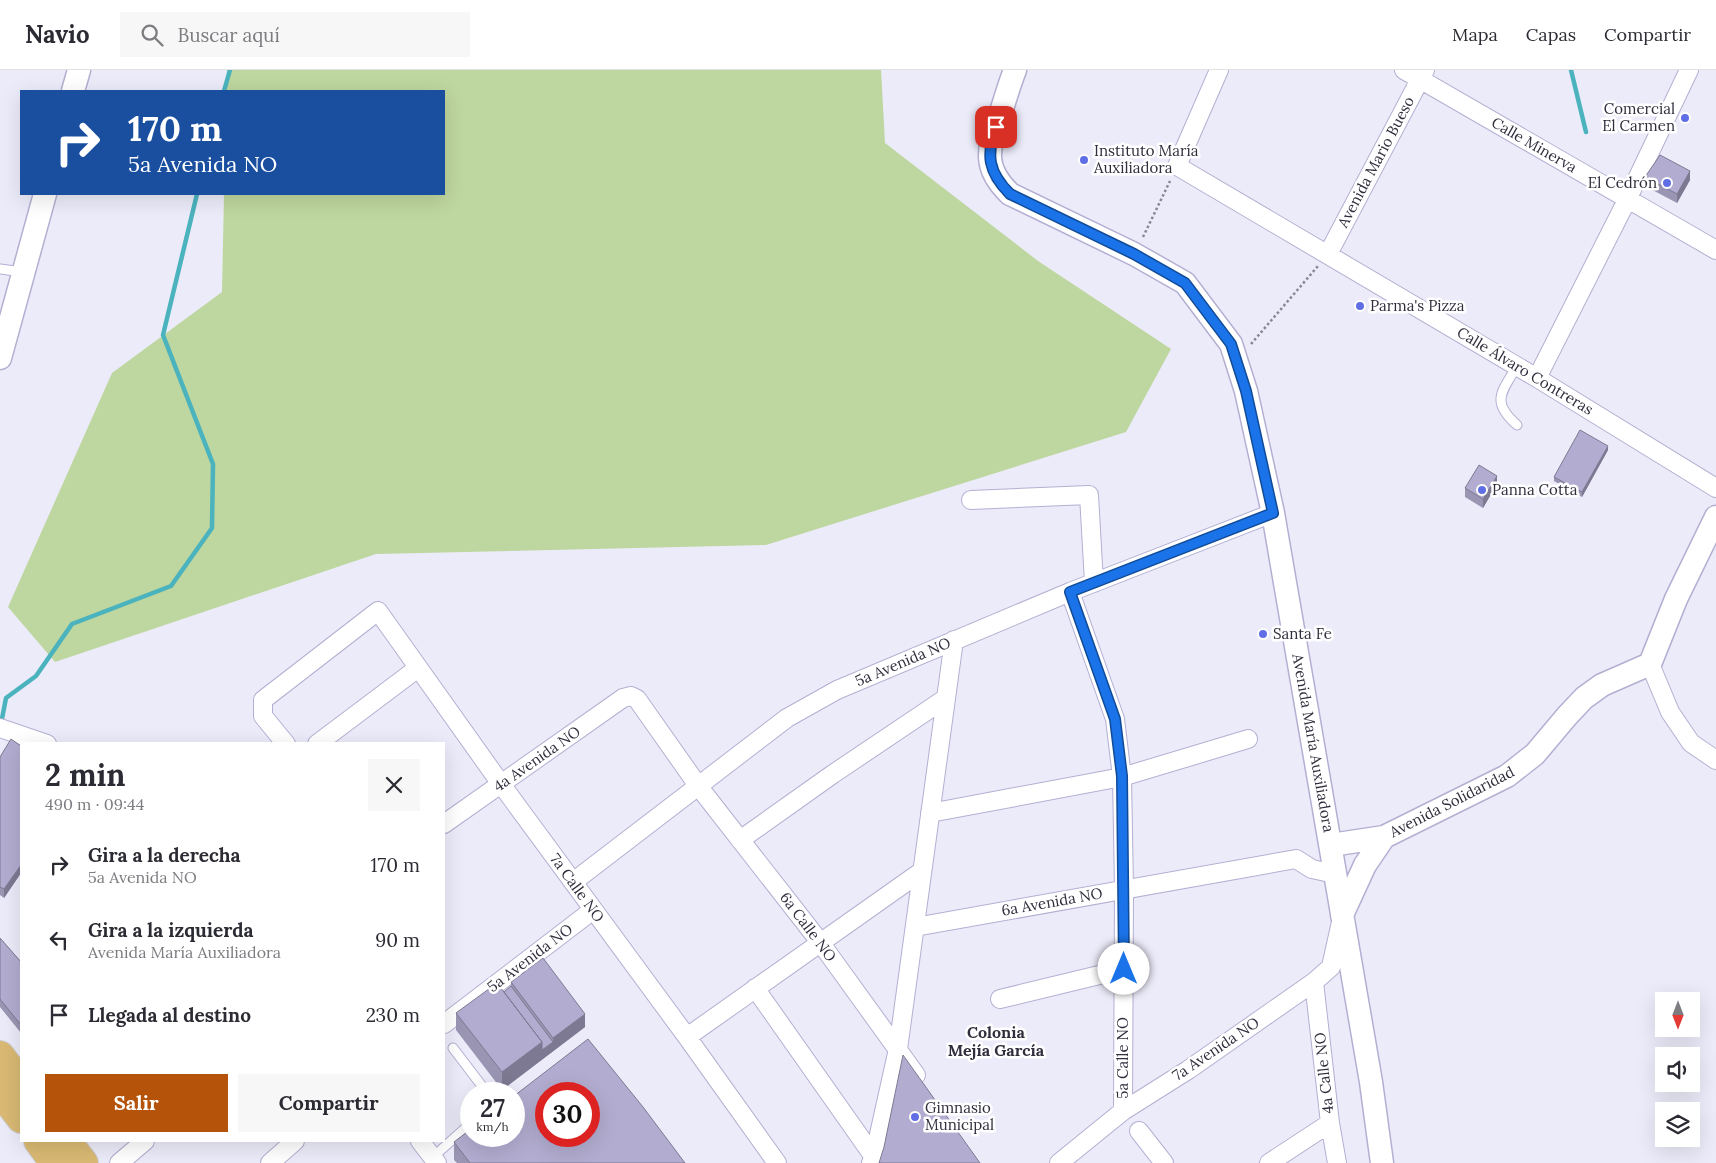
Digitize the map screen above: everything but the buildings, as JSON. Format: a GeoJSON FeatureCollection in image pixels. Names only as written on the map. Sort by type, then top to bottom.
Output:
{"type":"FeatureCollection","features":[{"type":"Feature","properties":{"kind":"main road"},"geometry":{"type":"LineString","coordinates":[[0,1055],[20,1082]]}},
{"type":"Feature","properties":{"kind":"main road"},"geometry":{"type":"LineString","coordinates":[[0,1092],[20,1118]]}},
{"type":"Feature","properties":{"kind":"main road"},"geometry":{"type":"LineString","coordinates":[[87,1142],[88,1163]]}},
{"type":"Feature","properties":{"kind":"main road"},"geometry":{"type":"LineString","coordinates":[[52,1154],[84,1163]]}},
{"type":"Feature","properties":{"kind":"street"},"geometry":{"type":"LineString","coordinates":[[73,90],[79,70]]}},
{"type":"Feature","properties":{"kind":"street","name":"Avenida María Auxiliadora"},"geometry":{"type":"LineString","coordinates":[[1015,70],[990,145],[991,167],[996,177],[1010,194],[1134,254],[1185,283],[1231,344],[1246,391],[1273,513],[1371,1082],[1382,1163]]}},
{"type":"Feature","properties":{"kind":"street"},"geometry":{"type":"LineString","coordinates":[[1177,166],[1219,70]]}},
{"type":"Feature","properties":{"kind":"street","name":"Calle Minerva"},"geometry":{"type":"LineString","coordinates":[[1404,70],[1422,74],[1627,200],[1716,250]]}},
{"type":"Feature","properties":{"kind":"street"},"geometry":{"type":"LineString","coordinates":[[1537,378],[1627,200],[1689,70]]}},
{"type":"Feature","properties":{"kind":"street","name":"Avenida Mario Bueso"},"geometry":{"type":"LineString","coordinates":[[1328,254],[1422,74]]}},
{"type":"Feature","properties":{"kind":"street","name":"Calle Álvaro Contreras"},"geometry":{"type":"LineString","coordinates":[[1177,166],[1517,366],[1716,488]]}},
{"type":"Feature","properties":{"kind":"street"},"geometry":{"type":"LineString","coordinates":[[0,358],[45,195]]}},
{"type":"Feature","properties":{"kind":"street"},"geometry":{"type":"LineString","coordinates":[[971,500],[1089,495],[1094,583]]}},
{"type":"Feature","properties":{"kind":"street","name":"5a Avenida NO"},"geometry":{"type":"LineString","coordinates":[[573,882],[787,718],[837,690],[1070,592],[1273,513]]}},
{"type":"Feature","properties":{"kind":"street"},"geometry":{"type":"LineString","coordinates":[[1716,517],[1676,599],[1650,664],[1670,712],[1691,743],[1716,760]]}},
{"type":"Feature","properties":{"kind":"street","name":"5a Calle NO"},"geometry":{"type":"LineString","coordinates":[[1070,592],[1115,719],[1122,776],[1124,889],[1123,1111]]}},
{"type":"Feature","properties":{"kind":"street","name":"7a Calle NO"},"geometry":{"type":"LineString","coordinates":[[284,742],[263,716],[263,700],[378,611],[501,784],[777,1163]]}},
{"type":"Feature","properties":{"kind":"street"},"geometry":{"type":"LineString","coordinates":[[872,1160],[898,1049],[954,640]]}},
{"type":"Feature","properties":{"kind":"street","name":"Avenida Solidaridad"},"geometry":{"type":"LineString","coordinates":[[1331,845],[1384,837],[1507,776],[1535,754],[1584,698],[1602,685],[1650,664]]}},
{"type":"Feature","properties":{"kind":"street"},"geometry":{"type":"LineString","coordinates":[[319,742],[418,668]]}},
{"type":"Feature","properties":{"kind":"street","name":"6a Calle NO"},"geometry":{"type":"LineString","coordinates":[[631,696],[637,699],[699,787],[820,942],[927,1090]]}},
{"type":"Feature","properties":{"kind":"street","name":"4a Avenida NO"},"geometry":{"type":"LineString","coordinates":[[445,823],[623,698],[631,696]]}},
{"type":"Feature","properties":{"kind":"street"},"geometry":{"type":"LineString","coordinates":[[740,840],[833,774],[946,698]]}},
{"type":"Feature","properties":{"kind":"street"},"geometry":{"type":"LineString","coordinates":[[4,729],[25,740]]}},
{"type":"Feature","properties":{"kind":"street"},"geometry":{"type":"LineString","coordinates":[[930,813],[1122,776],[1248,739]]}},
{"type":"Feature","properties":{"kind":"street","name":"Avenida Solidaridad"},"geometry":{"type":"LineString","coordinates":[[1342,915],[1365,865],[1384,837]]}},
{"type":"Feature","properties":{"kind":"street","name":"6a Avenida NO"},"geometry":{"type":"LineString","coordinates":[[915,928],[1296,859],[1312,869],[1335,874]]}},
{"type":"Feature","properties":{"kind":"street"},"geometry":{"type":"LineString","coordinates":[[687,1037],[922,871]]}},
{"type":"Feature","properties":{"kind":"street","name":"5a Avenida NO"},"geometry":{"type":"LineString","coordinates":[[445,1023],[594,910]]}},
{"type":"Feature","properties":{"kind":"street","name":"7a Avenida NO"},"geometry":{"type":"LineString","coordinates":[[1059,1163],[1123,1111],[1188,1070],[1314,982],[1331,966],[1342,915]]}},
{"type":"Feature","properties":{"kind":"street"},"geometry":{"type":"LineString","coordinates":[[1000,998],[1124,969]]}},
{"type":"Feature","properties":{"kind":"street","name":"4a Calle NO"},"geometry":{"type":"LineString","coordinates":[[1314,982],[1330,1123],[1337,1163]]}},
{"type":"Feature","properties":{"kind":"street"},"geometry":{"type":"LineString","coordinates":[[755,988],[872,1160]]}},
{"type":"Feature","properties":{"kind":"street"},"geometry":{"type":"LineString","coordinates":[[1269,1163],[1330,1123]]}},
{"type":"Feature","properties":{"kind":"street"},"geometry":{"type":"LineString","coordinates":[[1139,1131],[1164,1163]]}},
{"type":"Feature","properties":{"kind":"street"},"geometry":{"type":"LineString","coordinates":[[119,1163],[144,1142]]}},
{"type":"Feature","properties":{"kind":"street"},"geometry":{"type":"LineString","coordinates":[[270,1163],[294,1142]]}},
{"type":"Feature","properties":{"kind":"street"},"geometry":{"type":"LineString","coordinates":[[421,1142],[432,1161]]}},
{"type":"Feature","properties":{"kind":"lane"},"geometry":{"type":"LineString","coordinates":[[0,269],[24,272]]}},
{"type":"Feature","properties":{"kind":"lane"},"geometry":{"type":"LineString","coordinates":[[1517,366],[1500,399],[1507,416],[1517,425]]}},
{"type":"Feature","properties":{"kind":"lane"},"geometry":{"type":"LineString","coordinates":[[453,1048],[479,1082]]}},
{"type":"Feature","properties":{"kind":"lane"},"geometry":{"type":"LineString","coordinates":[[432,1161],[460,1133]]}},
{"type":"Feature","properties":{"kind":"path"},"geometry":{"type":"LineString","coordinates":[[1134,254],[1177,166]]}},
{"type":"Feature","properties":{"kind":"path"},"geometry":{"type":"LineString","coordinates":[[1236,361],[1328,254]]}},
{"type":"Feature","properties":{"kind":"green space"},"geometry":{"type":"Polygon","coordinates":[[[227,70],[881,70],[885,143],[1038,261],[1171,349],[1126,432],[766,545],[376,554],[55,662],[8,607],[112,373],[222,292],[224,195],[445,195],[445,90],[226,90],[227,70]]]}},
{"type":"Feature","properties":{"kind":"waterway"},"geometry":{"type":"LineString","coordinates":[[224,90],[230,70]]}},
{"type":"Feature","properties":{"kind":"waterway"},"geometry":{"type":"LineString","coordinates":[[1571,70],[1586,132]]}},
{"type":"Feature","properties":{"kind":"waterway"},"geometry":{"type":"LineString","coordinates":[[1,724],[6,698],[36,676],[72,624],[171,586],[212,528],[213,464],[163,335],[197,195]]}},
{"type":"Feature","properties":{"kind":"place","name":"Comercial El Carmen"},"geometry":{"type":"Point","coordinates":[1685,118]}},
{"type":"Feature","properties":{"kind":"place","name":"Instituto María Auxiliadora"},"geometry":{"type":"Point","coordinates":[1084,160]}},
{"type":"Feature","properties":{"kind":"place","name":"El Cedrón"},"geometry":{"type":"Point","coordinates":[1667,183]}},
{"type":"Feature","properties":{"kind":"place","name":"Parma's Pizza"},"geometry":{"type":"Point","coordinates":[1360,306]}},
{"type":"Feature","properties":{"kind":"place","name":"Panna Cotta"},"geometry":{"type":"Point","coordinates":[1482,490]}},
{"type":"Feature","properties":{"kind":"place","name":"Santa Fe"},"geometry":{"type":"Point","coordinates":[1263,634]}},
{"type":"Feature","properties":{"kind":"place","name":"Gimnasio Municipal"},"geometry":{"type":"Point","coordinates":[915,1117]}},
{"type":"Feature","properties":{"kind":"district","name":"Colonia Mejía García"},"geometry":{"type":"Point","coordinates":[996,1041]}},
{"type":"Feature","properties":{"kind":"route"},"geometry":{"type":"LineString","coordinates":[[996,127],[990,145],[991,167],[1002,186],[1010,194],[1134,254],[1185,283],[1231,344],[1246,391],[1273,513],[1070,592],[1115,719],[1122,776],[1124,969]]}}]}
